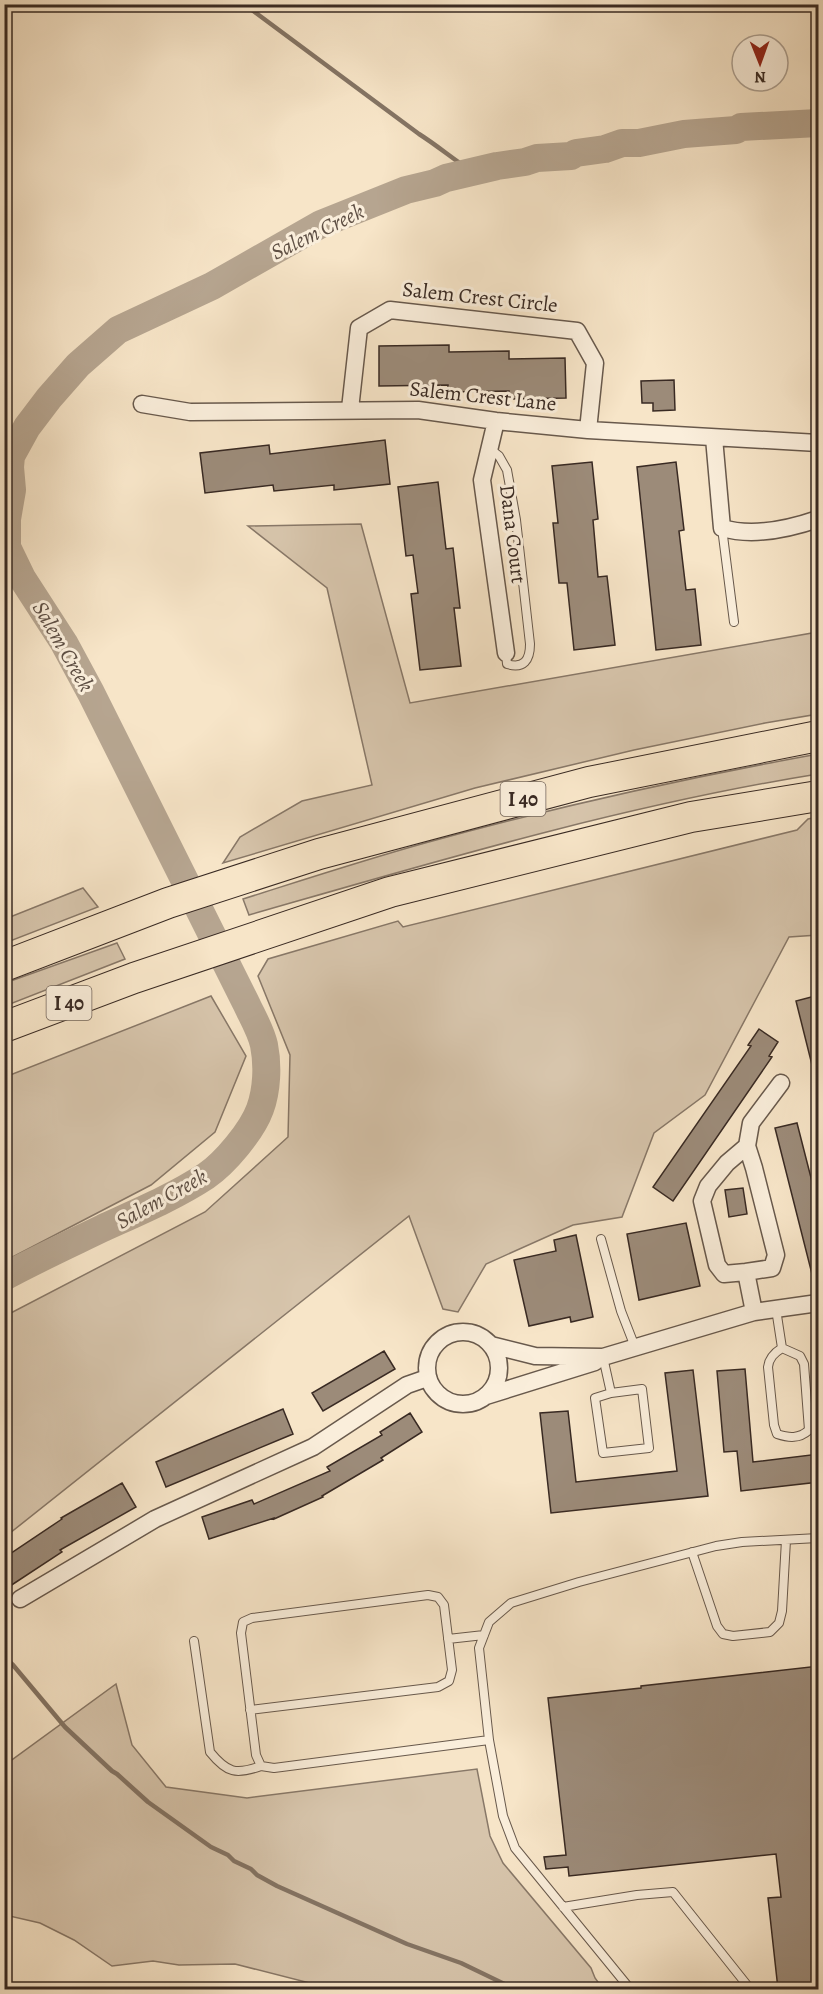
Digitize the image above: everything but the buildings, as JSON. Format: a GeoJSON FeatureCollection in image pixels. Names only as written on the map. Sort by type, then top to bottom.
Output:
{"type":"FeatureCollection","features":[{"type":"Feature","properties":{"kind":"highway","name":"I 40"},"geometry":{"type":"LineString","coordinates":[[4,966],[108,925],[319,854],[589,782],[819,736]]}},
{"type":"Feature","properties":{"kind":"highway","name":"I 40"},"geometry":{"type":"LineString","coordinates":[[4,1028],[134,978],[390,892],[691,817],[819,796]]}},
{"type":"Feature","properties":{"kind":"highway"},"geometry":{"type":"LineString","coordinates":[[4,1044],[95,1008],[134,978]]}},
{"type":"Feature","properties":{"kind":"street","name":"Salem Crest Circle"},"geometry":{"type":"LineString","coordinates":[[350,409],[360,328],[390,310],[577,331],[595,363],[588,430]]}},
{"type":"Feature","properties":{"kind":"street","name":"Salem Crest Lane"},"geometry":{"type":"LineString","coordinates":[[142,404],[190,412],[418,410],[496,421],[588,430],[819,443]]}},
{"type":"Feature","properties":{"kind":"street","name":"Dana Court"},"geometry":{"type":"LineString","coordinates":[[496,421],[482,480],[506,653]]}},
{"type":"Feature","properties":{"kind":"street"},"geometry":{"type":"LineString","coordinates":[[714,438],[722,528],[737,532],[794,528],[819,519]]}},
{"type":"Feature","properties":{"kind":"street"},"geometry":{"type":"LineString","coordinates":[[747,1146],[727,1163],[708,1186],[702,1201],[717,1265],[724,1274],[771,1268],[776,1255],[747,1146],[751,1123],[780,1083]]}},
{"type":"Feature","properties":{"kind":"street"},"geometry":{"type":"LineString","coordinates":[[746,1272],[754,1312]]}},
{"type":"Feature","properties":{"kind":"street"},"geometry":{"type":"LineString","coordinates":[[486,1396],[494,1388],[498,1377],[500,1366],[497,1354],[482,1336],[458,1331],[446,1335],[429,1353],[426,1365],[427,1378],[441,1397],[464,1404],[594,1363],[603,1357],[754,1312],[819,1303]]}},
{"type":"Feature","properties":{"kind":"street"},"geometry":{"type":"LineString","coordinates":[[491,1345],[535,1356],[603,1357]]}},
{"type":"Feature","properties":{"kind":"street"},"geometry":{"type":"LineString","coordinates":[[20,1599],[155,1519],[314,1447],[407,1385],[427,1378]]}},
{"type":"Feature","properties":{"kind":"lane"},"geometry":{"type":"LineString","coordinates":[[489,449],[498,456],[507,470],[516,520],[530,644],[530,656],[525,663],[515,666],[507,664],[506,653]]}},
{"type":"Feature","properties":{"kind":"lane"},"geometry":{"type":"LineString","coordinates":[[722,528],[734,622]]}},
{"type":"Feature","properties":{"kind":"lane"},"geometry":{"type":"LineString","coordinates":[[601,1239],[621,1311],[635,1347]]}},
{"type":"Feature","properties":{"kind":"lane"},"geometry":{"type":"LineString","coordinates":[[776,1309],[782,1348]]}},
{"type":"Feature","properties":{"kind":"lane"},"geometry":{"type":"LineString","coordinates":[[782,1348],[800,1356],[804,1364],[809,1430],[804,1435],[795,1438],[777,1434],[774,1425],[768,1367],[775,1352],[782,1348]]}},
{"type":"Feature","properties":{"kind":"lane"},"geometry":{"type":"LineString","coordinates":[[603,1357],[611,1392]]}},
{"type":"Feature","properties":{"kind":"lane"},"geometry":{"type":"LineString","coordinates":[[642,1389],[649,1448],[603,1453],[596,1398],[611,1392],[642,1389]]}},
{"type":"Feature","properties":{"kind":"lane"},"geometry":{"type":"LineString","coordinates":[[631,1989],[515,1848],[503,1816],[489,1740],[480,1648],[489,1622],[511,1603],[579,1581],[692,1552],[741,1542],[819,1538]]}},
{"type":"Feature","properties":{"kind":"lane"},"geometry":{"type":"LineString","coordinates":[[692,1552],[717,1626],[723,1634],[733,1636],[771,1632],[779,1623],[782,1611],[786,1540]]}},
{"type":"Feature","properties":{"kind":"lane"},"geometry":{"type":"LineString","coordinates":[[250,1710],[438,1687],[449,1681],[452,1670],[444,1605],[438,1597],[428,1595],[252,1618],[243,1622],[241,1633],[250,1710],[256,1755],[261,1766]]}},
{"type":"Feature","properties":{"kind":"lane"},"geometry":{"type":"LineString","coordinates":[[448,1639],[484,1635]]}},
{"type":"Feature","properties":{"kind":"lane"},"geometry":{"type":"LineString","coordinates":[[194,1641],[210,1752],[221,1766],[234,1772],[247,1771],[261,1766],[274,1768],[489,1740]]}},
{"type":"Feature","properties":{"kind":"lane"},"geometry":{"type":"LineString","coordinates":[[563,1906],[673,1892],[751,1989]]}},
{"type":"Feature","properties":{"kind":"shaded area"},"geometry":{"type":"Polygon","coordinates":[[[361,524],[410,703],[818,632],[818,714],[634,750],[475,788],[223,863],[240,837],[302,801],[372,785],[327,588],[248,526],[361,524]]]}},
{"type":"Feature","properties":{"kind":"shaded area"},"geometry":{"type":"Polygon","coordinates":[[[818,754],[818,774],[603,818],[461,855],[249,915],[243,899],[402,850],[523,817],[670,783],[818,754]]]}},
{"type":"Feature","properties":{"kind":"shaded area"},"geometry":{"type":"Polygon","coordinates":[[[818,817],[818,935],[789,937],[705,1095],[654,1133],[622,1217],[573,1225],[486,1264],[458,1312],[443,1309],[409,1216],[5,1537],[5,1316],[205,1212],[288,1137],[290,1055],[258,976],[268,959],[398,921],[403,927],[797,830],[808,819],[818,817]]]}},
{"type":"Feature","properties":{"kind":"shaded area"},"geometry":{"type":"Polygon","coordinates":[[[83,888],[98,907],[5,943],[5,919],[83,888]]]}},
{"type":"Feature","properties":{"kind":"shaded area"},"geometry":{"type":"Polygon","coordinates":[[[117,943],[125,959],[5,1006],[5,983],[117,943]]]}},
{"type":"Feature","properties":{"kind":"shaded area"},"geometry":{"type":"Polygon","coordinates":[[[211,996],[246,1056],[215,1132],[151,1185],[5,1261],[5,1077],[211,996]]]}},
{"type":"Feature","properties":{"kind":"shaded area"},"geometry":{"type":"Polygon","coordinates":[[[116,1684],[132,1745],[166,1787],[247,1798],[477,1769],[490,1836],[503,1863],[591,1968],[603,1989],[333,1989],[235,1964],[179,1965],[153,1961],[112,1966],[74,1940],[40,1923],[5,1915],[5,1765],[116,1684]]]}},
{"type":"Feature","properties":{"kind":"waterway"},"geometry":{"type":"LineString","coordinates":[[244,4],[473,172]]}},
{"type":"Feature","properties":{"kind":"waterway","name":"Salem Creek"},"geometry":{"type":"LineString","coordinates":[[4,1277],[169,1197],[206,1176],[229,1155],[251,1127],[260,1109],[266,1077],[264,1045],[254,1018],[91,693],[64,643],[22,578],[7,547],[7,519],[12,490],[11,456],[27,427],[78,365],[118,330],[212,286],[321,224],[406,190],[497,166],[537,158],[571,156],[622,143],[639,143],[684,134],[736,130],[741,127],[818,123]]}},
{"type":"Feature","properties":{"kind":"waterway"},"geometry":{"type":"LineString","coordinates":[[4,1657],[65,1727],[112,1771],[148,1802],[211,1847],[277,1886],[407,1944],[461,1963],[517,1990]]}}]}
